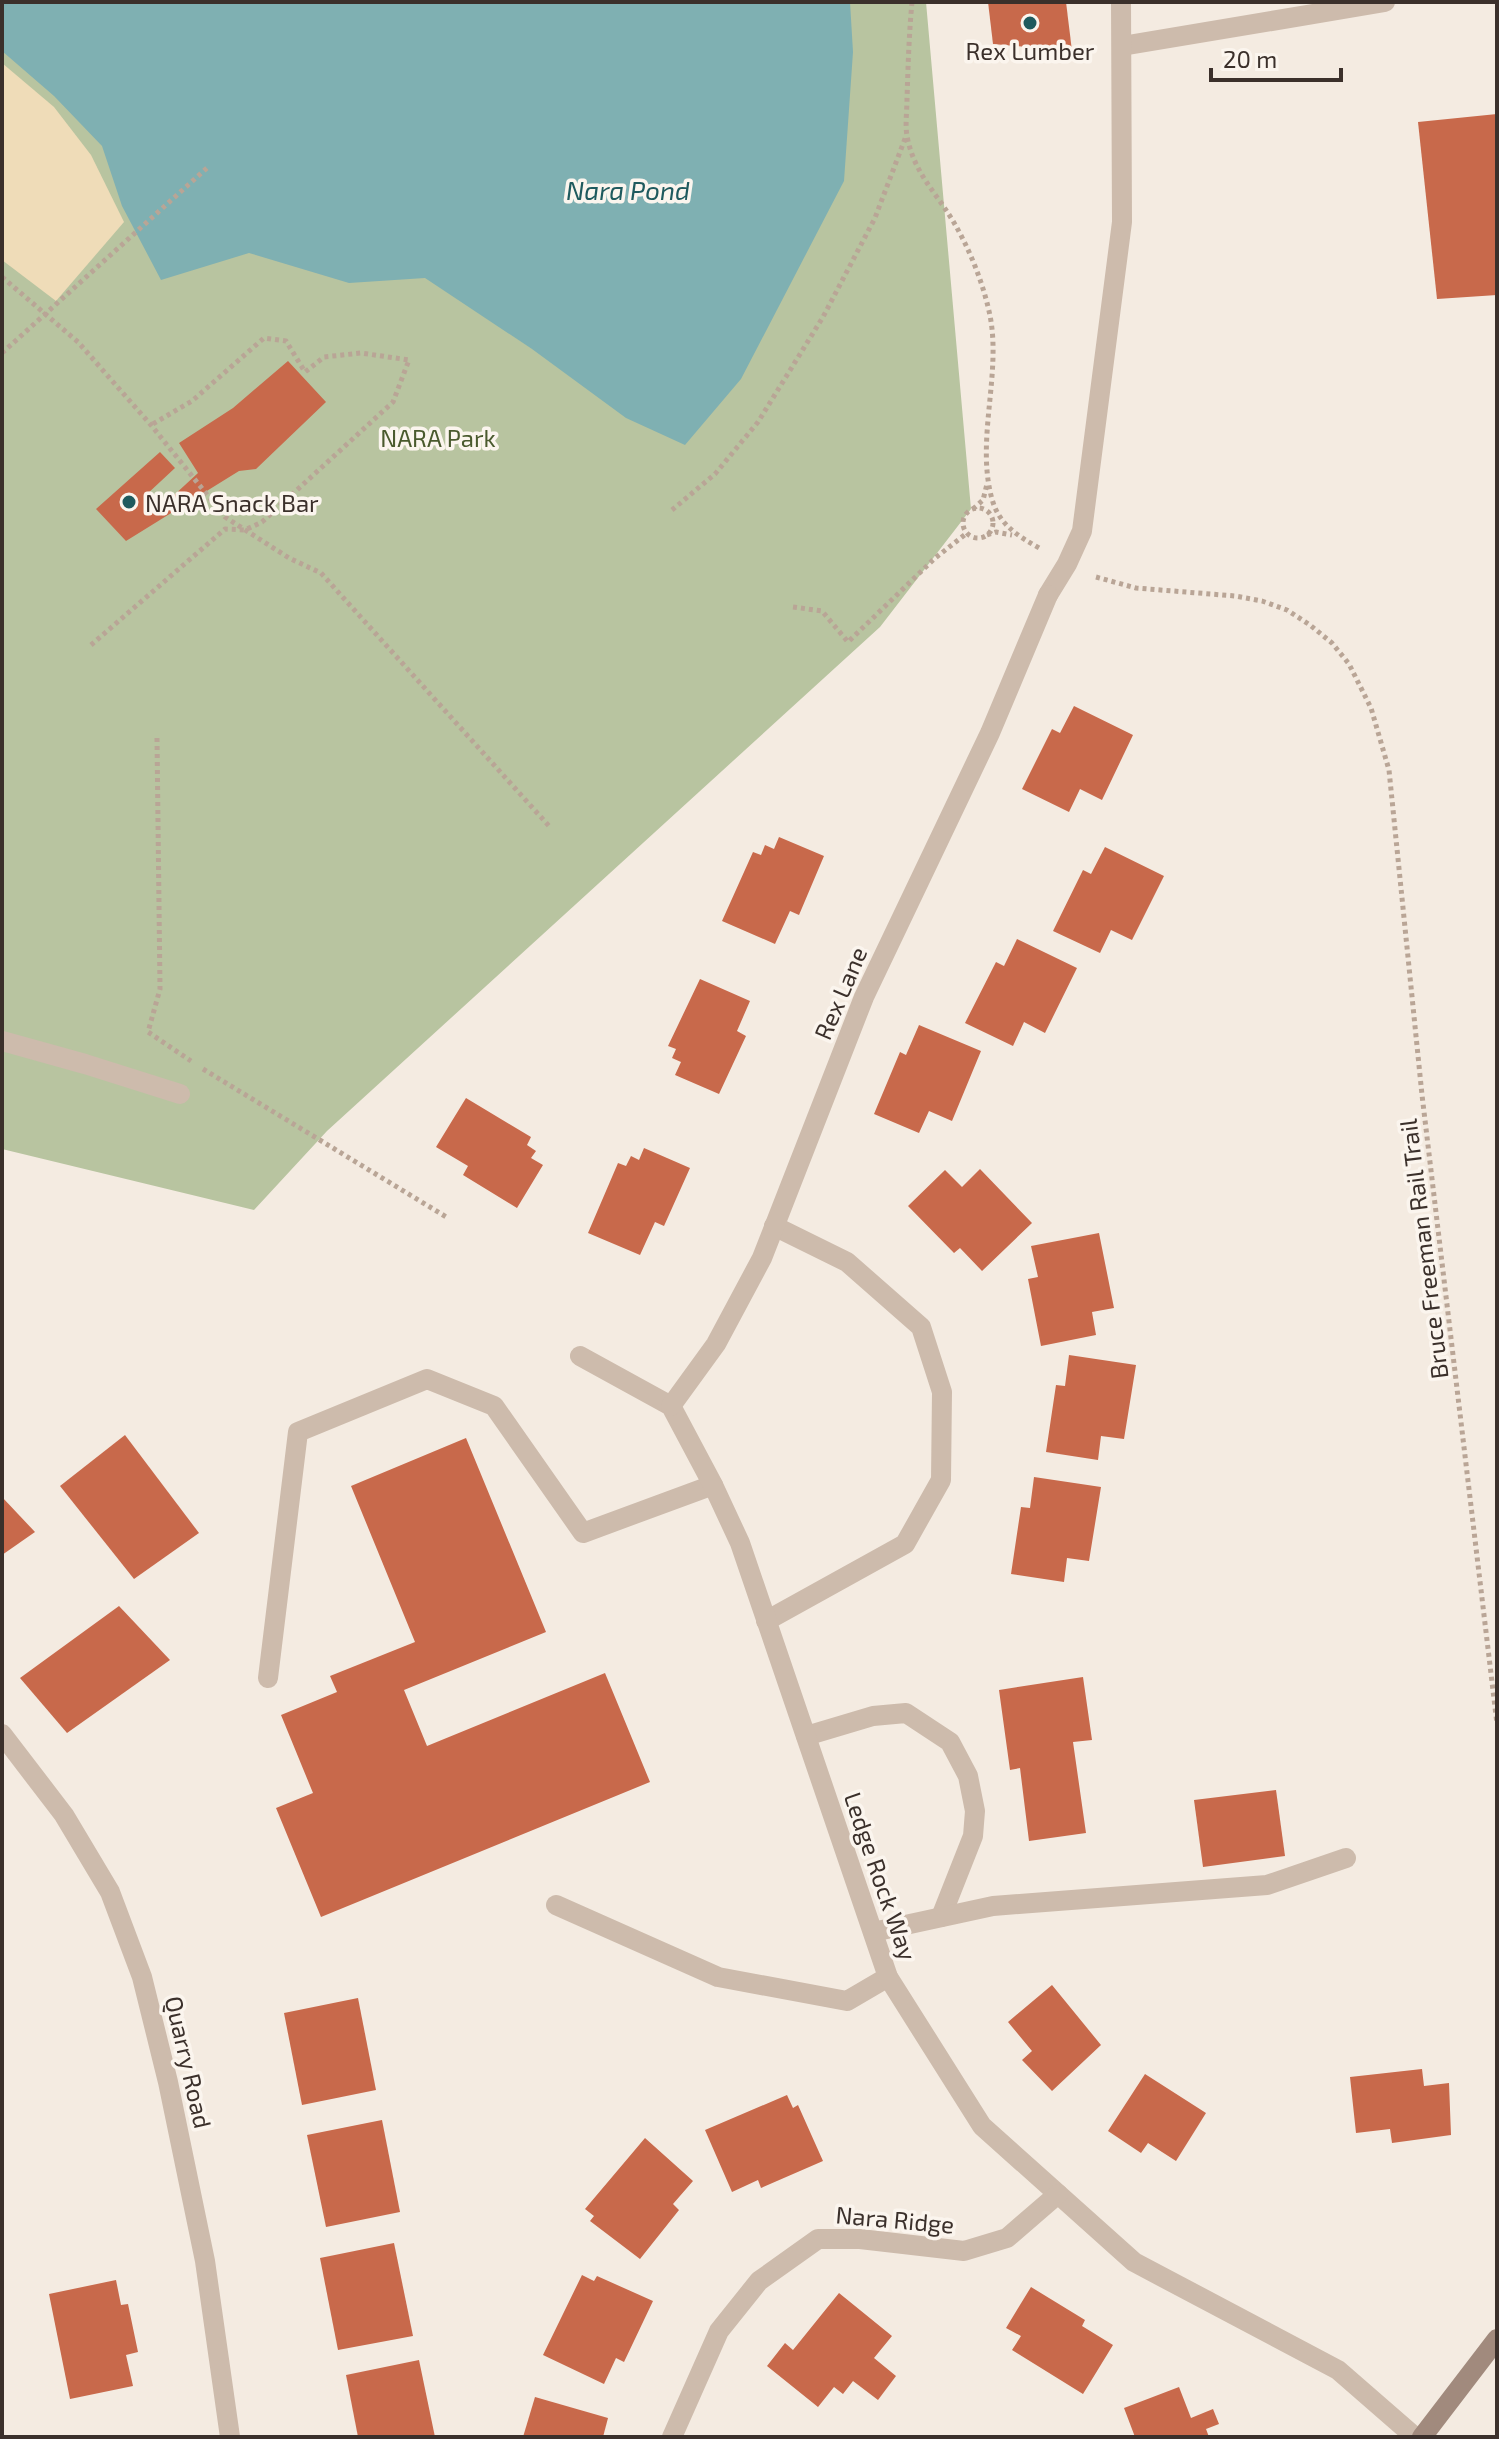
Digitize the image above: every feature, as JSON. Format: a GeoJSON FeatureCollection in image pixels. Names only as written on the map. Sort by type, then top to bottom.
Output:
{"type":"FeatureCollection","features":[{"type":"Feature","properties":{"kind":"main road"},"geometry":{"type":"LineString","coordinates":[[1422,2437],[1497,2339]]}},
{"type":"Feature","properties":{"kind":"street","name":"Rex Lane"},"geometry":{"type":"LineString","coordinates":[[671,1406],[716,1344],[762,1258],[864,997],[990,733],[1048,595],[1082,531],[1122,222],[1121,2]]}},
{"type":"Feature","properties":{"kind":"street"},"geometry":{"type":"LineString","coordinates":[[1122,46],[1385,2]]}},
{"type":"Feature","properties":{"kind":"street"},"geometry":{"type":"LineString","coordinates":[[2,1041],[180,1094]]}},
{"type":"Feature","properties":{"kind":"street"},"geometry":{"type":"LineString","coordinates":[[766,1621],[905,1544],[941,1480],[942,1392],[921,1327],[847,1262],[774,1226]]}},
{"type":"Feature","properties":{"kind":"street"},"geometry":{"type":"LineString","coordinates":[[580,1356],[671,1406]]}},
{"type":"Feature","properties":{"kind":"street"},"geometry":{"type":"LineString","coordinates":[[268,1678],[298,1432],[427,1379],[494,1406],[583,1533],[713,1485]]}},
{"type":"Feature","properties":{"kind":"street","name":"Ledge Rock Way"},"geometry":{"type":"LineString","coordinates":[[671,1406],[740,1543],[888,1977],[982,2126],[1134,2262],[1338,2370],[1415,2437]]}},
{"type":"Feature","properties":{"kind":"street"},"geometry":{"type":"LineString","coordinates":[[806,1736],[873,1716],[906,1713],[950,1742],[968,1776],[975,1811],[973,1836],[941,1917]]}},
{"type":"Feature","properties":{"kind":"street","name":"Quarry Road"},"geometry":{"type":"LineString","coordinates":[[2,1734],[64,1815],[110,1892],[142,1977],[168,2082],[205,2261],[230,2437]]}},
{"type":"Feature","properties":{"kind":"street"},"geometry":{"type":"LineString","coordinates":[[873,1932],[993,1906],[1267,1885],[1346,1858]]}},
{"type":"Feature","properties":{"kind":"street"},"geometry":{"type":"LineString","coordinates":[[556,1905],[718,1977],[847,2001],[888,1977]]}},
{"type":"Feature","properties":{"kind":"street","name":"Nara Ridge"},"geometry":{"type":"LineString","coordinates":[[672,2437],[719,2331],[759,2281],[818,2239],[860,2239],[964,2251],[1007,2238],[1058,2194]]}},
{"type":"Feature","properties":{"kind":"path"},"geometry":{"type":"LineString","coordinates":[[672,510],[715,474],[766,409],[823,317],[875,218],[907,135]]}},
{"type":"Feature","properties":{"kind":"path"},"geometry":{"type":"LineString","coordinates":[[2,353],[208,167]]}},
{"type":"Feature","properties":{"kind":"path"},"geometry":{"type":"LineString","coordinates":[[2,277],[78,342],[151,425],[225,517],[289,558],[321,573],[549,826]]}},
{"type":"Feature","properties":{"kind":"path"},"geometry":{"type":"LineString","coordinates":[[91,645],[225,529],[245,530],[262,522],[393,402],[409,360],[361,353],[324,357],[305,372],[286,341],[264,338],[192,401],[151,425]]}},
{"type":"Feature","properties":{"kind":"path"},"geometry":{"type":"LineString","coordinates":[[988,479],[983,500],[964,517],[963,526],[967,533],[977,538],[1003,532],[1021,538]]}},
{"type":"Feature","properties":{"kind":"path"},"geometry":{"type":"LineString","coordinates":[[971,510],[981,509],[990,513],[993,527],[986,535]]}},
{"type":"Feature","properties":{"kind":"path"},"geometry":{"type":"LineString","coordinates":[[793,607],[822,611],[848,642],[934,559],[967,533]]}},
{"type":"Feature","properties":{"kind":"path"},"geometry":{"type":"LineString","coordinates":[[157,738],[160,989],[148,1032],[219,1080],[448,1218]]}},
{"type":"Feature","properties":{"kind":"path","name":"Bruce Freeman Rail Trail"},"geometry":{"type":"LineString","coordinates":[[1389,770],[1422,1095],[1497,1724]]}},
{"type":"Feature","properties":{"kind":"green space","name":"NARA Park"},"geometry":{"type":"Polygon","coordinates":[[[2,2],[926,2],[971,509],[880,627],[327,1131],[254,1210],[2,1149],[2,2]]]}},
{"type":"Feature","properties":{"kind":"sand"},"geometry":{"type":"Polygon","coordinates":[[[2,63],[54,107],[91,155],[124,222],[56,301],[2,260],[2,63]]]}},
{"type":"Feature","properties":{"kind":"water","name":"Nara Pond"},"geometry":{"type":"Polygon","coordinates":[[[2,2],[850,2],[853,52],[844,181],[741,379],[685,445],[626,418],[532,349],[425,278],[349,283],[249,253],[161,280],[122,206],[102,146],[54,96],[2,51],[2,2]]]}},
{"type":"Feature","properties":{"kind":"building","name":"Rex Lumber"},"geometry":{"type":"Polygon","coordinates":[[[988,2],[1066,2],[1072,51],[993,44],[988,2]]]}},
{"type":"Feature","properties":{"kind":"building"},"geometry":{"type":"Polygon","coordinates":[[[1497,114],[1497,295],[1437,299],[1418,122],[1497,114]]]}},
{"type":"Feature","properties":{"kind":"building"},"geometry":{"type":"Polygon","coordinates":[[[288,361],[326,402],[256,469],[239,471],[126,541],[96,509],[160,452],[175,468],[146,495],[159,509],[198,473],[179,443],[233,408],[288,361]]]}},
{"type":"Feature","properties":{"kind":"building"},"geometry":{"type":"Polygon","coordinates":[[[1074,706],[1133,735],[1102,800],[1080,789],[1069,812],[1022,789],[1052,729],[1060,733],[1074,706]]]}},
{"type":"Feature","properties":{"kind":"building"},"geometry":{"type":"Polygon","coordinates":[[[779,837],[824,856],[799,915],[790,911],[775,944],[722,921],[753,852],[761,855],[765,845],[774,849],[779,837]]]}},
{"type":"Feature","properties":{"kind":"building"},"geometry":{"type":"Polygon","coordinates":[[[1105,847],[1164,876],[1132,940],[1111,930],[1100,953],[1053,931],[1083,870],[1091,874],[1105,847]]]}},
{"type":"Feature","properties":{"kind":"building"},"geometry":{"type":"Polygon","coordinates":[[[1017,939],[1077,968],[1045,1033],[1024,1022],[1013,1046],[965,1023],[996,962],[1004,966],[1017,939]]]}},
{"type":"Feature","properties":{"kind":"building"},"geometry":{"type":"Polygon","coordinates":[[[700,979],[750,1001],[737,1031],[746,1036],[719,1094],[675,1075],[681,1062],[672,1058],[676,1049],[668,1046],[700,979]]]}},
{"type":"Feature","properties":{"kind":"building"},"geometry":{"type":"Polygon","coordinates":[[[919,1025],[981,1051],[952,1121],[929,1111],[919,1133],[874,1114],[900,1052],[906,1055],[919,1025]]]}},
{"type":"Feature","properties":{"kind":"building"},"geometry":{"type":"Polygon","coordinates":[[[466,1098],[531,1137],[527,1145],[536,1151],[531,1158],[543,1165],[517,1208],[463,1175],[468,1166],[436,1147],[466,1098]]]}},
{"type":"Feature","properties":{"kind":"building"},"geometry":{"type":"Polygon","coordinates":[[[644,1148],[690,1168],[664,1226],[655,1222],[640,1255],[588,1233],[618,1163],[626,1166],[631,1156],[639,1160],[644,1148]]]}},
{"type":"Feature","properties":{"kind":"building"},"geometry":{"type":"Polygon","coordinates":[[[980,1169],[1032,1223],[982,1271],[960,1248],[954,1253],[908,1206],[945,1170],[962,1187],[980,1169]]]}},
{"type":"Feature","properties":{"kind":"building"},"geometry":{"type":"Polygon","coordinates":[[[1099,1233],[1114,1308],[1092,1312],[1096,1335],[1041,1346],[1028,1279],[1038,1277],[1031,1246],[1099,1233]]]}},
{"type":"Feature","properties":{"kind":"building"},"geometry":{"type":"Polygon","coordinates":[[[1069,1355],[1136,1365],[1124,1439],[1101,1436],[1098,1460],[1046,1452],[1056,1385],[1065,1386],[1069,1355]]]}},
{"type":"Feature","properties":{"kind":"building"},"geometry":{"type":"Polygon","coordinates":[[[125,1435],[199,1533],[134,1579],[60,1486],[125,1435]]]}},
{"type":"Feature","properties":{"kind":"building"},"geometry":{"type":"Polygon","coordinates":[[[466,1438],[546,1632],[404,1690],[427,1746],[605,1673],[650,1782],[321,1917],[276,1808],[313,1793],[281,1715],[337,1692],[330,1676],[415,1642],[351,1486],[466,1438]]]}},
{"type":"Feature","properties":{"kind":"building"},"geometry":{"type":"Polygon","coordinates":[[[1034,1477],[1101,1487],[1089,1561],[1067,1558],[1064,1582],[1011,1574],[1021,1507],[1030,1508],[1034,1477]]]}},
{"type":"Feature","properties":{"kind":"building"},"geometry":{"type":"Polygon","coordinates":[[[2,1497],[35,1532],[2,1555],[2,1497]]]}},
{"type":"Feature","properties":{"kind":"building"},"geometry":{"type":"Polygon","coordinates":[[[119,1606],[170,1660],[67,1733],[20,1678],[119,1606]]]}},
{"type":"Feature","properties":{"kind":"building"},"geometry":{"type":"Polygon","coordinates":[[[1083,1677],[1092,1740],[1073,1742],[1086,1833],[1029,1841],[1020,1768],[1010,1770],[999,1690],[1083,1677]]]}},
{"type":"Feature","properties":{"kind":"building"},"geometry":{"type":"Polygon","coordinates":[[[1276,1790],[1285,1856],[1203,1867],[1194,1800],[1276,1790]]]}},
{"type":"Feature","properties":{"kind":"building"},"geometry":{"type":"Polygon","coordinates":[[[1052,1985],[1101,2045],[1052,2091],[1022,2060],[1032,2051],[1008,2022],[1052,1985]]]}},
{"type":"Feature","properties":{"kind":"building"},"geometry":{"type":"Polygon","coordinates":[[[358,1998],[376,2090],[302,2105],[284,2013],[358,1998]]]}},
{"type":"Feature","properties":{"kind":"building"},"geometry":{"type":"Polygon","coordinates":[[[1422,2069],[1424,2086],[1449,2083],[1451,2135],[1392,2143],[1390,2129],[1356,2133],[1350,2077],[1422,2069]]]}},
{"type":"Feature","properties":{"kind":"building"},"geometry":{"type":"Polygon","coordinates":[[[1145,2074],[1206,2113],[1176,2161],[1148,2143],[1141,2153],[1108,2131],[1145,2074]]]}},
{"type":"Feature","properties":{"kind":"building"},"geometry":{"type":"Polygon","coordinates":[[[787,2095],[793,2108],[798,2105],[823,2161],[761,2188],[758,2180],[732,2192],[705,2130],[787,2095]]]}},
{"type":"Feature","properties":{"kind":"building"},"geometry":{"type":"Polygon","coordinates":[[[382,2120],[400,2212],[326,2227],[307,2135],[382,2120]]]}},
{"type":"Feature","properties":{"kind":"building"},"geometry":{"type":"Polygon","coordinates":[[[645,2138],[693,2181],[673,2204],[679,2210],[640,2259],[590,2221],[594,2216],[585,2209],[645,2138]]]}},
{"type":"Feature","properties":{"kind":"building"},"geometry":{"type":"Polygon","coordinates":[[[394,2243],[413,2336],[338,2350],[320,2258],[394,2243]]]}},
{"type":"Feature","properties":{"kind":"building"},"geometry":{"type":"Polygon","coordinates":[[[582,2275],[594,2281],[597,2276],[653,2301],[624,2362],[616,2358],[604,2384],[543,2355],[582,2275]]]}},
{"type":"Feature","properties":{"kind":"building"},"geometry":{"type":"Polygon","coordinates":[[[116,2280],[121,2305],[128,2304],[138,2352],[126,2355],[133,2386],[70,2399],[49,2294],[116,2280]]]}},
{"type":"Feature","properties":{"kind":"building"},"geometry":{"type":"Polygon","coordinates":[[[1031,2287],[1085,2320],[1082,2326],[1113,2345],[1083,2394],[1012,2350],[1021,2336],[1006,2328],[1031,2287]]]}},
{"type":"Feature","properties":{"kind":"building"},"geometry":{"type":"Polygon","coordinates":[[[839,2293],[892,2336],[874,2358],[896,2376],[878,2400],[853,2381],[843,2394],[834,2387],[818,2407],[767,2366],[785,2343],[793,2350],[839,2293]]]}},
{"type":"Feature","properties":{"kind":"building"},"geometry":{"type":"Polygon","coordinates":[[[419,2360],[435,2437],[358,2437],[346,2375],[419,2360]]]}},
{"type":"Feature","properties":{"kind":"building"},"geometry":{"type":"Polygon","coordinates":[[[1179,2387],[1191,2418],[1213,2409],[1219,2424],[1206,2429],[1209,2437],[1135,2437],[1124,2408],[1179,2387]]]}},
{"type":"Feature","properties":{"kind":"building"},"geometry":{"type":"Polygon","coordinates":[[[535,2397],[608,2418],[603,2437],[523,2437],[535,2397]]]}},
{"type":"Feature","properties":{"kind":"place","name":"Rex Lumber"},"geometry":{"type":"Point","coordinates":[1030,23]}},
{"type":"Feature","properties":{"kind":"place","name":"NARA Snack Bar"},"geometry":{"type":"Point","coordinates":[129,502]}}]}
